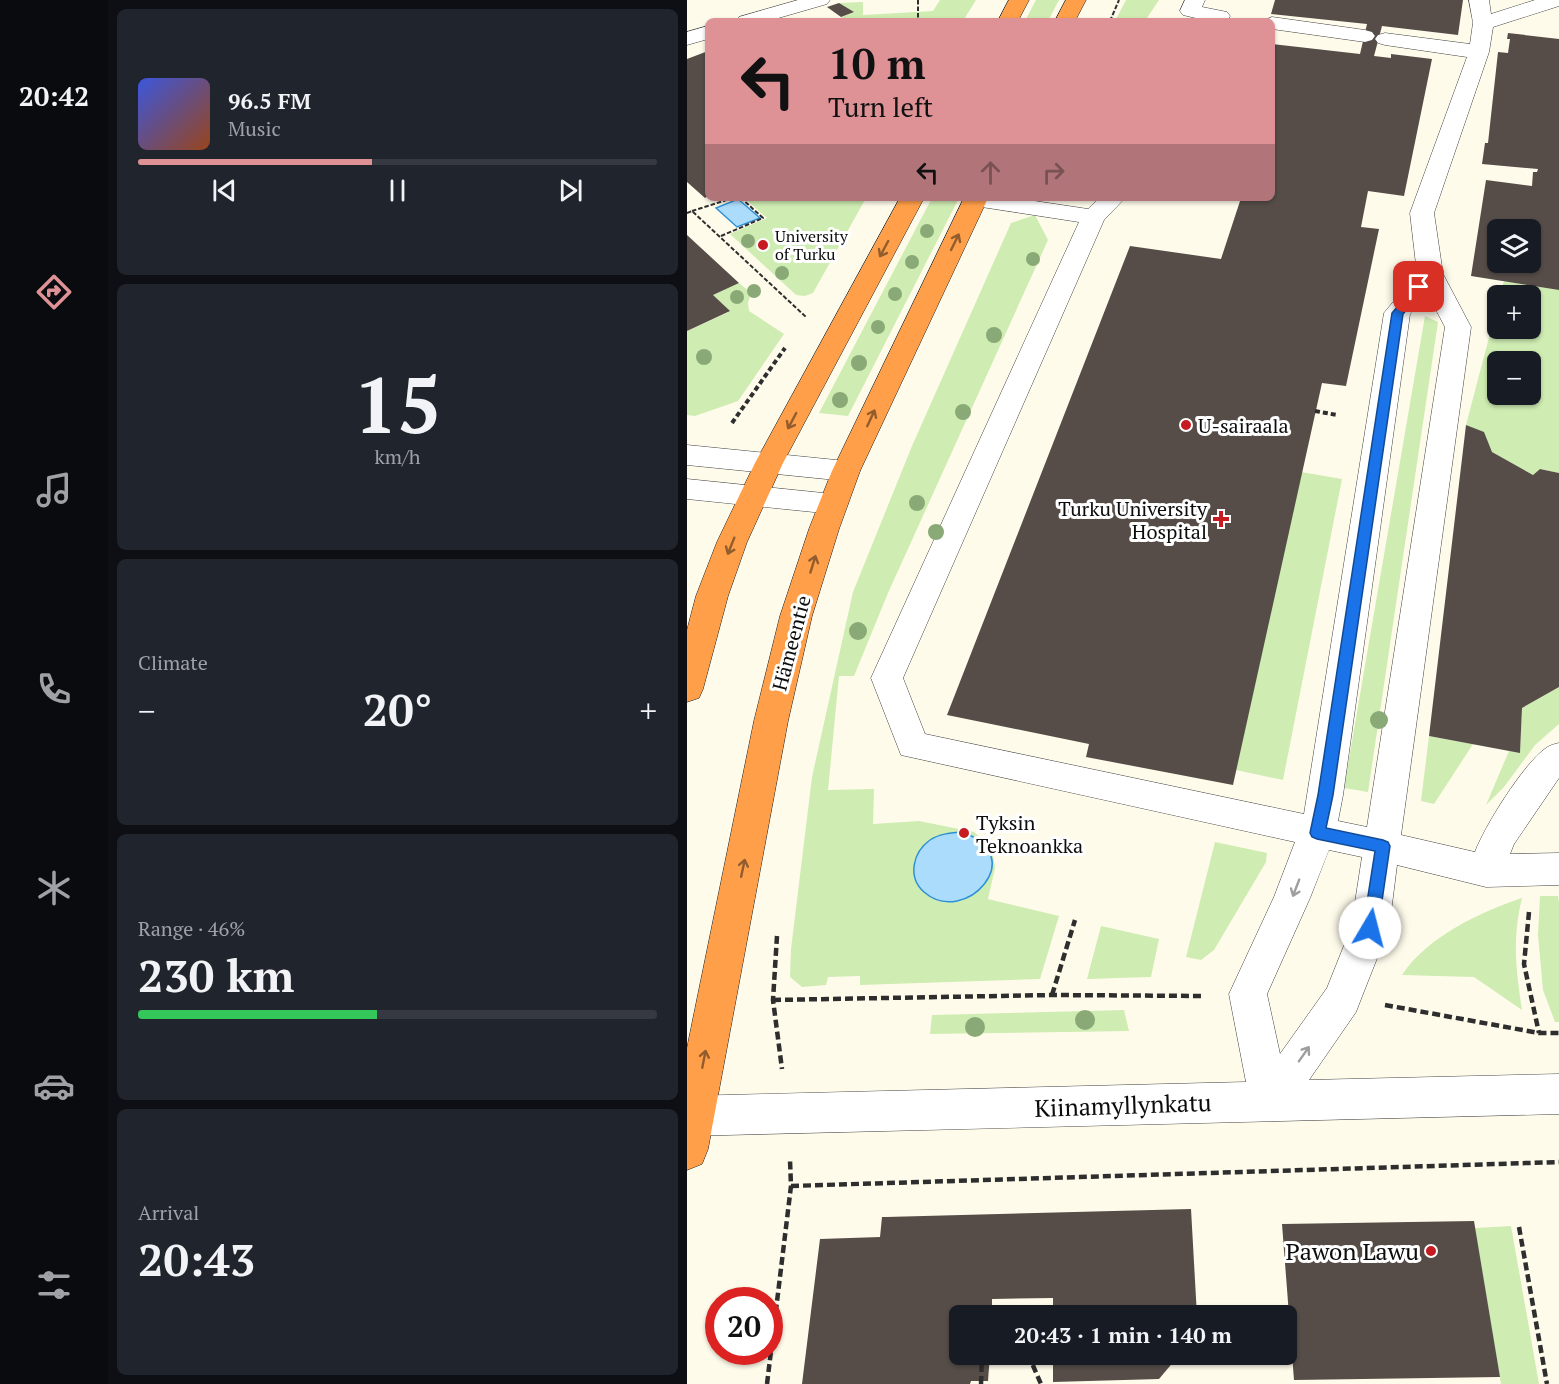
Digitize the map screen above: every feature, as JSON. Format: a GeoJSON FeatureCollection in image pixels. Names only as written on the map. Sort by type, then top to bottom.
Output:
{"type":"FeatureCollection","features":[{"type":"Feature","properties":{"kind":"highway"},"geometry":{"type":"LineString","coordinates":[[1010,18],[1019,0]]}},
{"type":"Feature","properties":{"kind":"highway"},"geometry":{"type":"LineString","coordinates":[[1067,18],[1076,0]]}},
{"type":"Feature","properties":{"kind":"highway"},"geometry":{"type":"LineString","coordinates":[[687,689],[712,596],[732,542],[769,463],[910,201]]}},
{"type":"Feature","properties":{"kind":"highway","name":"Hämeentie"},"geometry":{"type":"LineString","coordinates":[[689,1127],[771,722],[796,616],[846,471],[975,201]]}},
{"type":"Feature","properties":{"kind":"street"},"geometry":{"type":"LineString","coordinates":[[757,18],[820,0]]}},
{"type":"Feature","properties":{"kind":"street"},"geometry":{"type":"LineString","coordinates":[[1195,0],[1189,11],[1225,18]]}},
{"type":"Feature","properties":{"kind":"street"},"geometry":{"type":"LineString","coordinates":[[1270,1102],[1342,999],[1370,928],[1458,327],[1430,274],[1422,213],[1479,52],[1481,12],[1556,0]]}},
{"type":"Feature","properties":{"kind":"street"},"geometry":{"type":"LineString","coordinates":[[1275,23],[1365,36]]}},
{"type":"Feature","properties":{"kind":"street"},"geometry":{"type":"LineString","coordinates":[[687,39],[705,33]]}},
{"type":"Feature","properties":{"kind":"street"},"geometry":{"type":"LineString","coordinates":[[1385,39],[1479,52]]}},
{"type":"Feature","properties":{"kind":"street"},"geometry":{"type":"LineString","coordinates":[[1004,201],[1103,208],[887,678],[913,745],[1383,846],[1486,871],[1559,869]]}},
{"type":"Feature","properties":{"kind":"street"},"geometry":{"type":"LineString","coordinates":[[1270,1102],[1248,994],[1293,898],[1317,833],[1326,795],[1397,313],[1430,274]]}},
{"type":"Feature","properties":{"kind":"street"},"geometry":{"type":"LineString","coordinates":[[687,454],[846,471]]}},
{"type":"Feature","properties":{"kind":"street"},"geometry":{"type":"LineString","coordinates":[[687,489],[833,504]]}},
{"type":"Feature","properties":{"kind":"street"},"geometry":{"type":"LineString","coordinates":[[1486,871],[1498,837],[1545,770],[1559,757]]}},
{"type":"Feature","properties":{"kind":"street","name":"Kiinamyllynkatu"},"geometry":{"type":"LineString","coordinates":[[689,1127],[1270,1102],[1559,1094]]}},
{"type":"Feature","properties":{"kind":"path"},"geometry":{"type":"LineString","coordinates":[[918,0],[918,18]]}},
{"type":"Feature","properties":{"kind":"path"},"geometry":{"type":"LineString","coordinates":[[1111,18],[1119,0]]}},
{"type":"Feature","properties":{"kind":"path"},"geometry":{"type":"LineString","coordinates":[[687,213],[724,201]]}},
{"type":"Feature","properties":{"kind":"path"},"geometry":{"type":"LineString","coordinates":[[721,236],[763,218],[744,201]]}},
{"type":"Feature","properties":{"kind":"path"},"geometry":{"type":"LineString","coordinates":[[692,211],[807,317]]}},
{"type":"Feature","properties":{"kind":"path"},"geometry":{"type":"LineString","coordinates":[[1315,411],[1337,415]]}},
{"type":"Feature","properties":{"kind":"path"},"geometry":{"type":"LineString","coordinates":[[1530,906],[1526,923],[1524,964],[1539,1033]]}},
{"type":"Feature","properties":{"kind":"path"},"geometry":{"type":"LineString","coordinates":[[1052,995],[1075,920]]}},
{"type":"Feature","properties":{"kind":"path"},"geometry":{"type":"LineString","coordinates":[[777,935],[773,1000],[1052,995],[1194,997]]}},
{"type":"Feature","properties":{"kind":"path"},"geometry":{"type":"LineString","coordinates":[[1387,1006],[1539,1033],[1559,1033]]}},
{"type":"Feature","properties":{"kind":"path"},"geometry":{"type":"LineString","coordinates":[[767,1384],[791,1186],[1559,1162]]}},
{"type":"Feature","properties":{"kind":"path"},"geometry":{"type":"LineString","coordinates":[[1519,1227],[1547,1384]]}},
{"type":"Feature","properties":{"kind":"path"},"geometry":{"type":"LineString","coordinates":[[981,1384],[982,1365]]}},
{"type":"Feature","properties":{"kind":"path"},"geometry":{"type":"LineString","coordinates":[[1033,1365],[1041,1384]]}},
{"type":"Feature","properties":{"kind":"green space"},"geometry":{"type":"Polygon","coordinates":[[[940,0],[976,0],[965,18],[840,18],[853,12],[839,3],[863,2],[863,15],[933,11],[940,0]]]}},
{"type":"Feature","properties":{"kind":"green space"},"geometry":{"type":"Polygon","coordinates":[[[1036,0],[1059,0],[1050,18],[1027,18],[1036,0]]]}},
{"type":"Feature","properties":{"kind":"green space"},"geometry":{"type":"Polygon","coordinates":[[[1126,0],[1159,0],[1147,18],[1117,18],[1126,0]]]}},
{"type":"Feature","properties":{"kind":"green space"},"geometry":{"type":"Polygon","coordinates":[[[747,201],[864,201],[813,293],[805,296],[796,295],[730,234],[767,218],[747,201]]]}},
{"type":"Feature","properties":{"kind":"green space"},"geometry":{"type":"Polygon","coordinates":[[[930,201],[957,201],[848,416],[819,413],[930,201]]]}},
{"type":"Feature","properties":{"kind":"green space"},"geometry":{"type":"Polygon","coordinates":[[[1035,215],[1048,240],[888,593],[854,676],[839,676],[828,790],[874,789],[873,824],[919,821],[974,832],[992,848],[995,868],[988,899],[1059,916],[1040,979],[860,985],[860,976],[828,977],[826,985],[802,987],[790,977],[791,949],[812,777],[853,592],[912,446],[1011,223],[1035,215]]]}},
{"type":"Feature","properties":{"kind":"green space"},"geometry":{"type":"Polygon","coordinates":[[[1504,281],[1528,285],[1503,285],[1504,281]]]}},
{"type":"Feature","properties":{"kind":"green space"},"geometry":{"type":"Polygon","coordinates":[[[739,283],[751,293],[748,303],[749,311],[784,334],[738,401],[695,416],[687,415],[687,331],[729,312],[713,295],[739,283]]]}},
{"type":"Feature","properties":{"kind":"green space"},"geometry":{"type":"Polygon","coordinates":[[[1541,287],[1559,290],[1559,473],[1540,469],[1533,475],[1492,452],[1484,433],[1466,425],[1489,339],[1541,339],[1541,287]]]}},
{"type":"Feature","properties":{"kind":"green space"},"geometry":{"type":"Polygon","coordinates":[[[1425,316],[1438,322],[1368,792],[1344,788],[1425,316]]]}},
{"type":"Feature","properties":{"kind":"green space"},"geometry":{"type":"Polygon","coordinates":[[[1301,472],[1342,479],[1283,780],[1236,770],[1301,472]]]}},
{"type":"Feature","properties":{"kind":"green space"},"geometry":{"type":"Polygon","coordinates":[[[1559,687],[1559,724],[1535,745],[1504,787],[1486,805],[1509,751],[1520,752],[1522,708],[1559,687]]]}},
{"type":"Feature","properties":{"kind":"green space"},"geometry":{"type":"Polygon","coordinates":[[[1429,736],[1473,744],[1434,804],[1421,801],[1429,736]]]}},
{"type":"Feature","properties":{"kind":"green space"},"geometry":{"type":"Polygon","coordinates":[[[1215,842],[1267,853],[1266,862],[1214,950],[1201,960],[1186,957],[1215,842]]]}},
{"type":"Feature","properties":{"kind":"green space"},"geometry":{"type":"Polygon","coordinates":[[[1540,896],[1558,896],[1559,1022],[1555,1022],[1543,990],[1538,935],[1540,896]]]}},
{"type":"Feature","properties":{"kind":"green space"},"geometry":{"type":"Polygon","coordinates":[[[1522,898],[1517,927],[1516,954],[1522,1010],[1474,977],[1402,975],[1425,949],[1440,938],[1472,918],[1522,898]]]}},
{"type":"Feature","properties":{"kind":"green space"},"geometry":{"type":"Polygon","coordinates":[[[1101,926],[1159,939],[1151,977],[1087,979],[1101,926]]]}},
{"type":"Feature","properties":{"kind":"green space"},"geometry":{"type":"Polygon","coordinates":[[[1124,1010],[1129,1031],[930,1034],[932,1015],[1124,1010]]]}},
{"type":"Feature","properties":{"kind":"green space"},"geometry":{"type":"Polygon","coordinates":[[[1511,1226],[1539,1384],[1501,1384],[1475,1228],[1511,1226]]]}},
{"type":"Feature","properties":{"kind":"water"},"geometry":{"type":"Polygon","coordinates":[[[733,201],[740,201],[760,218],[737,227],[716,208],[733,201]]]}},
{"type":"Feature","properties":{"kind":"water"},"geometry":{"type":"Polygon","coordinates":[[[961,832],[981,842],[991,856],[991,870],[985,884],[972,895],[957,901],[940,901],[924,892],[915,879],[916,858],[924,845],[933,838],[961,832]]]}},
{"type":"Feature","properties":{"kind":"building","name":"U-sairaala"},"geometry":{"type":"Polygon","coordinates":[[[1275,0],[1463,0],[1458,35],[1382,26],[1374,56],[1391,58],[1391,54],[1432,59],[1404,196],[1368,191],[1361,227],[1379,229],[1346,386],[1322,383],[1233,785],[1086,757],[1089,744],[947,715],[1130,246],[1221,259],[1240,201],[1275,201],[1275,44],[1360,54],[1367,24],[1271,14],[1275,0]]]}},
{"type":"Feature","properties":{"kind":"building"},"geometry":{"type":"Polygon","coordinates":[[[839,3],[854,12],[841,17],[827,7],[839,3]]]}},
{"type":"Feature","properties":{"kind":"building"},"geometry":{"type":"Polygon","coordinates":[[[1508,33],[1559,39],[1559,290],[1541,287],[1541,285],[1471,276],[1486,180],[1532,186],[1533,172],[1537,172],[1538,169],[1482,164],[1485,143],[1488,143],[1498,52],[1508,53],[1510,39],[1507,39],[1508,33]]]}},
{"type":"Feature","properties":{"kind":"building"},"geometry":{"type":"Polygon","coordinates":[[[705,52],[705,198],[687,182],[687,59],[705,52]]]}},
{"type":"Feature","properties":{"kind":"building"},"geometry":{"type":"Polygon","coordinates":[[[687,235],[739,283],[713,295],[730,311],[687,331],[687,235]]]}},
{"type":"Feature","properties":{"kind":"building"},"geometry":{"type":"Polygon","coordinates":[[[1466,425],[1484,432],[1492,452],[1533,475],[1540,469],[1559,473],[1559,687],[1522,708],[1520,753],[1429,736],[1466,425]]]}},
{"type":"Feature","properties":{"kind":"building"},"geometry":{"type":"Polygon","coordinates":[[[1191,1209],[1196,1305],[1053,1305],[1053,1298],[992,1299],[992,1305],[949,1305],[949,1365],[989,1365],[988,1381],[971,1381],[970,1384],[802,1384],[820,1239],[880,1237],[882,1217],[1191,1209]]]}},
{"type":"Feature","properties":{"kind":"building"},"geometry":{"type":"Polygon","coordinates":[[[1474,1221],[1500,1377],[1294,1380],[1293,1365],[1297,1365],[1297,1305],[1288,1305],[1282,1224],[1474,1221]]]}},
{"type":"Feature","properties":{"kind":"building"},"geometry":{"type":"Polygon","coordinates":[[[1053,1365],[1171,1365],[1159,1379],[1053,1382],[1053,1365]]]}},
{"type":"Feature","properties":{"kind":"place","name":"University of Turku"},"geometry":{"type":"Point","coordinates":[763,245]}},
{"type":"Feature","properties":{"kind":"place","name":"U-sairaala"},"geometry":{"type":"Point","coordinates":[1186,425]}},
{"type":"Feature","properties":{"kind":"place","name":"Turku University Hospital"},"geometry":{"type":"Point","coordinates":[1221,519]}},
{"type":"Feature","properties":{"kind":"place","name":"Tyksin Teknoankka"},"geometry":{"type":"Point","coordinates":[964,833]}},
{"type":"Feature","properties":{"kind":"place","name":"Pawon Lawu"},"geometry":{"type":"Point","coordinates":[1431,1251]}},
{"type":"Feature","properties":{"kind":"route"},"geometry":{"type":"LineString","coordinates":[[1370,928],[1383,846],[1317,833],[1326,795],[1397,313],[1419,287]]}}]}
